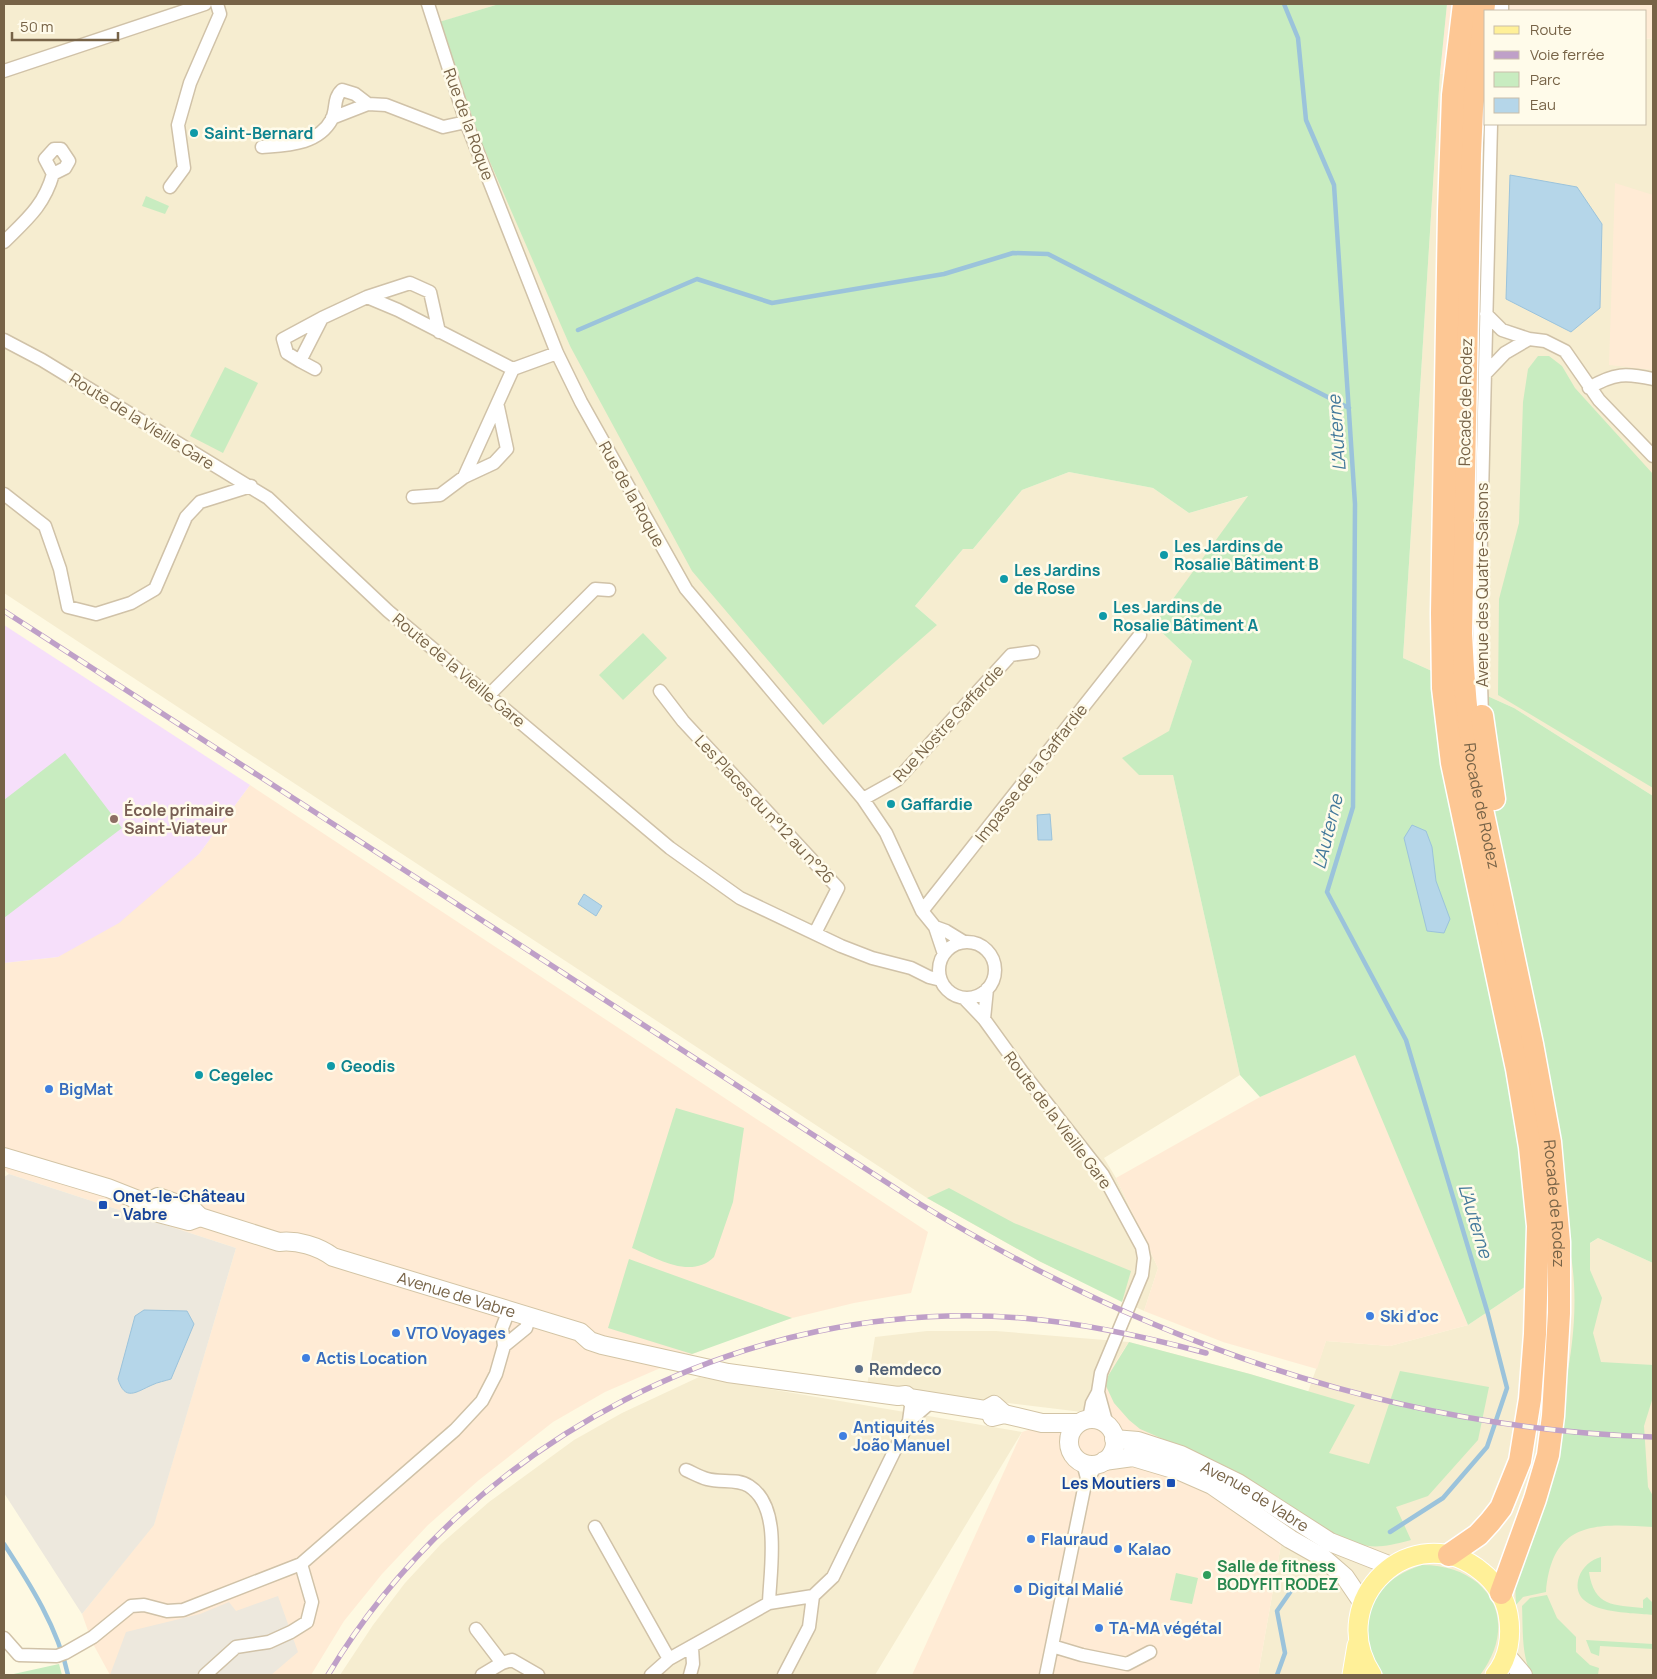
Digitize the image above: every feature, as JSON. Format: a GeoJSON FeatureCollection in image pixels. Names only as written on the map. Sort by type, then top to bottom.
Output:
{"type":"FeatureCollection","features":[{"type":"Feature","properties":{"kind":"highway","name":"Rocade de Rodez"},"geometry":{"type":"LineString","coordinates":[[1449,1555],[1478,1535],[1501,1508],[1520,1461],[1530,1399],[1538,1226],[1530,1147],[1519,1078],[1452,763],[1444,688],[1442,613],[1449,212],[1453,95],[1464,4]]}},
{"type":"Feature","properties":{"kind":"highway","name":"Rocade de Rodez"},"geometry":{"type":"LineString","coordinates":[[1484,4],[1472,109],[1470,154],[1462,651],[1466,722],[1473,767],[1532,1044],[1550,1142],[1559,1242],[1559,1313],[1553,1416],[1548,1455],[1536,1499],[1500,1593]]}},
{"type":"Feature","properties":{"kind":"highway"},"geometry":{"type":"LineString","coordinates":[[1482,716],[1504,857],[1533,1006],[1532,1044]]}},
{"type":"Feature","properties":{"kind":"main road","name":"Avenue de Vabre"},"geometry":{"type":"LineString","coordinates":[[4,1157],[80,1178],[146,1203],[151,1211],[188,1221],[200,1217],[279,1242],[288,1251],[321,1260],[333,1258],[580,1332],[592,1331],[654,1355],[728,1373],[985,1410],[991,1418],[1004,1414],[1042,1423],[1084,1421]]}},
{"type":"Feature","properties":{"kind":"main road"},"geometry":{"type":"LineString","coordinates":[[1084,1421],[1111,1432],[1112,1452],[1093,1467],[1073,1455],[1068,1443],[1072,1429],[1084,1421]]}},
{"type":"Feature","properties":{"kind":"main road","name":"Avenue de Vabre"},"geometry":{"type":"LineString","coordinates":[[1042,1423],[1068,1443]]}},
{"type":"Feature","properties":{"kind":"main road","name":"Avenue de Vabre"},"geometry":{"type":"LineString","coordinates":[[1111,1432],[1181,1455],[1238,1483],[1330,1542],[1391,1566]]}},
{"type":"Feature","properties":{"kind":"main road","name":"Avenue de Vabre"},"geometry":{"type":"LineString","coordinates":[[1093,1467],[1133,1457],[1180,1471],[1212,1485],[1290,1538],[1322,1557],[1345,1577],[1362,1602]]}},
{"type":"Feature","properties":{"kind":"main road"},"geometry":{"type":"LineString","coordinates":[[1352,1675],[1357,1641],[1357,1622],[1362,1602],[1374,1582],[1391,1566],[1412,1557],[1434,1554],[1449,1555],[1474,1565],[1489,1577],[1500,1593],[1510,1624],[1506,1655],[1495,1675]]}},
{"type":"Feature","properties":{"kind":"main road"},"geometry":{"type":"LineString","coordinates":[[1357,1641],[1364,1663],[1372,1675]]}},
{"type":"Feature","properties":{"kind":"main road"},"geometry":{"type":"LineString","coordinates":[[1506,1655],[1523,1675]]}},
{"type":"Feature","properties":{"kind":"street"},"geometry":{"type":"LineString","coordinates":[[4,71],[205,4]]}},
{"type":"Feature","properties":{"kind":"street"},"geometry":{"type":"LineString","coordinates":[[170,186],[184,168],[178,125],[190,83],[220,14],[217,4]]}},
{"type":"Feature","properties":{"kind":"street","name":"Rue de la Roque"},"geometry":{"type":"LineString","coordinates":[[428,4],[466,122],[557,352],[581,402],[686,589],[863,799],[886,833],[922,911],[935,927],[942,958]]}},
{"type":"Feature","properties":{"kind":"street"},"geometry":{"type":"LineString","coordinates":[[332,118],[336,95],[342,90],[355,94],[368,104]]}},
{"type":"Feature","properties":{"kind":"street"},"geometry":{"type":"LineString","coordinates":[[262,147],[298,144],[316,136],[332,118],[368,104],[386,105],[443,127],[466,122]]}},
{"type":"Feature","properties":{"kind":"street","name":"Avenue des Quatre-Saisons"},"geometry":{"type":"LineString","coordinates":[[1482,716],[1479,619],[1491,125]]}},
{"type":"Feature","properties":{"kind":"street"},"geometry":{"type":"LineString","coordinates":[[4,242],[36,212],[49,188],[53,174]]}},
{"type":"Feature","properties":{"kind":"street"},"geometry":{"type":"LineString","coordinates":[[315,369],[287,353],[283,339],[366,297],[410,283],[430,292],[439,332]]}},
{"type":"Feature","properties":{"kind":"street"},"geometry":{"type":"LineString","coordinates":[[366,297],[398,310],[513,369]]}},
{"type":"Feature","properties":{"kind":"street"},"geometry":{"type":"LineString","coordinates":[[1486,314],[1502,330],[1529,339],[1545,341],[1565,351],[1589,388],[1653,456]]}},
{"type":"Feature","properties":{"kind":"street"},"geometry":{"type":"LineString","coordinates":[[300,361],[322,318]]}},
{"type":"Feature","properties":{"kind":"street"},"geometry":{"type":"LineString","coordinates":[[1485,374],[1505,353],[1529,339]]}},
{"type":"Feature","properties":{"kind":"street","name":"Route de la Vieille Gare"},"geometry":{"type":"LineString","coordinates":[[8,342],[42,360],[268,498],[388,611],[670,848],[740,898],[815,934],[872,958],[919,970],[929,978],[940,980]]}},
{"type":"Feature","properties":{"kind":"street"},"geometry":{"type":"LineString","coordinates":[[464,477],[498,407],[513,369],[557,352]]}},
{"type":"Feature","properties":{"kind":"street"},"geometry":{"type":"LineString","coordinates":[[1589,388],[1606,379],[1630,374],[1653,379]]}},
{"type":"Feature","properties":{"kind":"street"},"geometry":{"type":"LineString","coordinates":[[413,497],[440,495],[464,477],[494,463],[507,449],[498,407]]}},
{"type":"Feature","properties":{"kind":"street"},"geometry":{"type":"LineString","coordinates":[[4,494],[45,526],[60,568],[68,607],[96,614],[131,603],[155,589],[186,517],[200,502],[250,486]]}},
{"type":"Feature","properties":{"kind":"street"},"geometry":{"type":"LineString","coordinates":[[489,695],[595,589],[609,590]]}},
{"type":"Feature","properties":{"kind":"street","name":"Impasse de la Gaffardie"},"geometry":{"type":"LineString","coordinates":[[922,911],[1140,634]]}},
{"type":"Feature","properties":{"kind":"street","name":"Rue Nostre Gaffardie"},"geometry":{"type":"LineString","coordinates":[[863,799],[897,780],[1011,655],[1033,652]]}},
{"type":"Feature","properties":{"kind":"street","name":"Les Places du n°12 au n°26"},"geometry":{"type":"LineString","coordinates":[[660,691],[683,721],[838,888],[815,934]]}},
{"type":"Feature","properties":{"kind":"street","name":"Rue de la Roque"},"geometry":{"type":"LineString","coordinates":[[935,927],[946,930],[964,942]]}},
{"type":"Feature","properties":{"kind":"street"},"geometry":{"type":"LineString","coordinates":[[919,970],[942,958],[949,948],[964,942],[981,946],[993,961],[994,976],[987,989],[984,1019]]}},
{"type":"Feature","properties":{"kind":"street"},"geometry":{"type":"LineString","coordinates":[[942,958],[940,980],[950,992],[964,998],[972,998],[987,989]]}},
{"type":"Feature","properties":{"kind":"street","name":"Route de la Vieille Gare"},"geometry":{"type":"LineString","coordinates":[[964,998],[984,1019],[1023,1073],[1104,1175],[1142,1247],[1144,1258],[1142,1275],[1101,1373],[1098,1392],[1084,1421]]}},
{"type":"Feature","properties":{"kind":"street"},"geometry":{"type":"LineString","coordinates":[[4,1638],[20,1655],[61,1654],[88,1640],[131,1606],[144,1605],[167,1611],[182,1610],[301,1564],[462,1423],[482,1401],[496,1374],[504,1346],[502,1328],[510,1310]]}},
{"type":"Feature","properties":{"kind":"street"},"geometry":{"type":"LineString","coordinates":[[504,1346],[526,1328],[530,1316]]}},
{"type":"Feature","properties":{"kind":"street","name":"Route de la Vieille Gare"},"geometry":{"type":"LineString","coordinates":[[1098,1392],[1111,1432]]}},
{"type":"Feature","properties":{"kind":"street"},"geometry":{"type":"LineString","coordinates":[[906,1398],[909,1421]]}},
{"type":"Feature","properties":{"kind":"street"},"geometry":{"type":"LineString","coordinates":[[651,1675],[669,1658],[692,1648],[769,1603],[813,1596],[833,1577],[909,1421],[931,1402]]}},
{"type":"Feature","properties":{"kind":"street"},"geometry":{"type":"LineString","coordinates":[[1046,1675],[1093,1467]]}},
{"type":"Feature","properties":{"kind":"street"},"geometry":{"type":"LineString","coordinates":[[686,1470],[708,1479],[733,1481],[749,1485],[764,1501],[771,1518],[769,1603]]}},
{"type":"Feature","properties":{"kind":"street"},"geometry":{"type":"LineString","coordinates":[[595,1527],[669,1658]]}},
{"type":"Feature","properties":{"kind":"street"},"geometry":{"type":"LineString","coordinates":[[205,1675],[236,1647],[269,1642],[292,1632],[307,1622],[312,1602],[301,1564]]}},
{"type":"Feature","properties":{"kind":"street"},"geometry":{"type":"LineString","coordinates":[[784,1675],[809,1627],[813,1596]]}},
{"type":"Feature","properties":{"kind":"street"},"geometry":{"type":"LineString","coordinates":[[476,1629],[502,1663]]}},
{"type":"Feature","properties":{"kind":"street"},"geometry":{"type":"LineString","coordinates":[[1052,1646],[1082,1655],[1127,1664],[1150,1652]]}},
{"type":"Feature","properties":{"kind":"street"},"geometry":{"type":"LineString","coordinates":[[690,1675],[693,1664],[692,1648]]}},
{"type":"Feature","properties":{"kind":"street"},"geometry":{"type":"LineString","coordinates":[[482,1675],[502,1663],[512,1660],[538,1675]]}},
{"type":"Feature","properties":{"kind":"shaded area"},"geometry":{"type":"Polygon","coordinates":[[[4,4],[499,4],[440,22],[570,346],[937,625],[915,606],[963,549],[973,549],[1022,490],[1069,472],[1153,488],[1189,513],[1249,496],[1154,625],[1192,661],[1169,732],[1139,775],[1173,775],[1240,1075],[1104,1158],[1116,1178],[1158,1268],[1144,1311],[1039,1261],[927,1198],[4,593],[4,4]]]}},
{"type":"Feature","properties":{"kind":"shaded area"},"geometry":{"type":"Polygon","coordinates":[[[1447,4],[1653,4],[1653,38],[1647,39],[1647,10],[1484,10],[1484,67],[1440,74],[1447,4]]]}},
{"type":"Feature","properties":{"kind":"shaded area"},"geometry":{"type":"Polygon","coordinates":[[[1653,38],[1653,796],[1514,708],[1403,658],[1440,74],[1484,67],[1484,125],[1647,125],[1647,39],[1653,38]]]}},
{"type":"Feature","properties":{"kind":"shaded area"},"geometry":{"type":"Polygon","coordinates":[[[1615,183],[1653,195],[1653,370],[1609,365],[1615,183]]]}},
{"type":"Feature","properties":{"kind":"shaded area","name":"École primaire Saint-Viateur"},"geometry":{"type":"Polygon","coordinates":[[[4,625],[250,785],[199,854],[119,923],[58,957],[4,963],[4,625]]]}},
{"type":"Feature","properties":{"kind":"shaded area"},"geometry":{"type":"Polygon","coordinates":[[[250,785],[928,1232],[911,1293],[854,1303],[792,1318],[716,1344],[605,1392],[553,1422],[479,1480],[428,1525],[382,1574],[344,1621],[311,1675],[110,1675],[92,1642],[82,1614],[154,1524],[236,1248],[9,1174],[4,1169],[4,963],[58,957],[199,854],[250,785]]]}},
{"type":"Feature","properties":{"kind":"shaded area"},"geometry":{"type":"Polygon","coordinates":[[[1355,1054],[1468,1325],[1390,1346],[1326,1341],[1317,1369],[1223,1342],[1144,1311],[1158,1268],[1116,1178],[1260,1097],[1355,1054]]]}},
{"type":"Feature","properties":{"kind":"shaded area"},"geometry":{"type":"Polygon","coordinates":[[[9,1174],[236,1248],[154,1525],[82,1614],[4,1493],[4,1177],[9,1174]]]}},
{"type":"Feature","properties":{"kind":"shaded area"},"geometry":{"type":"Polygon","coordinates":[[[1598,1238],[1653,1263],[1653,1675],[1258,1675],[1308,1392],[1326,1341],[1390,1346],[1468,1325],[1598,1238]]]}},
{"type":"Feature","properties":{"kind":"shaded area"},"geometry":{"type":"Polygon","coordinates":[[[927,1331],[996,1331],[1129,1342],[1082,1412],[867,1386],[875,1337],[927,1331]]]}},
{"type":"Feature","properties":{"kind":"shaded area"},"geometry":{"type":"Polygon","coordinates":[[[1129,1342],[1250,1374],[1308,1392],[1258,1675],[912,1675],[1022,1432],[1082,1412],[1129,1342]]]}},
{"type":"Feature","properties":{"kind":"shaded area"},"geometry":{"type":"Polygon","coordinates":[[[699,1377],[1022,1432],[875,1675],[340,1675],[373,1625],[405,1583],[441,1544],[489,1502],[574,1440],[622,1413],[699,1377]]]}},
{"type":"Feature","properties":{"kind":"shaded area"},"geometry":{"type":"Polygon","coordinates":[[[278,1596],[298,1652],[271,1675],[110,1675],[126,1632],[200,1614],[229,1602],[236,1611],[278,1596]]]}},
{"type":"Feature","properties":{"kind":"green space"},"geometry":{"type":"Polygon","coordinates":[[[499,4],[1447,4],[1440,74],[1403,658],[1514,708],[1653,796],[1653,1263],[1598,1238],[1590,1243],[1590,1270],[1602,1298],[1593,1333],[1601,1362],[1653,1365],[1653,1397],[1644,1426],[1648,1487],[1653,1496],[1653,1527],[1613,1525],[1580,1531],[1567,1539],[1557,1551],[1550,1569],[1546,1592],[1523,1597],[1516,1605],[1515,1582],[1560,1410],[1570,1359],[1574,1308],[1571,1256],[1468,1325],[1355,1055],[1260,1097],[1240,1075],[1173,775],[1139,775],[1122,758],[1169,731],[1192,661],[1154,625],[1248,496],[1189,513],[1153,488],[1069,472],[1022,490],[973,549],[963,549],[915,606],[937,625],[823,725],[692,571],[570,346],[480,139],[439,22],[499,4]]]}},
{"type":"Feature","properties":{"kind":"green space"},"geometry":{"type":"Polygon","coordinates":[[[146,196],[169,206],[165,214],[142,206],[146,196]]]}},
{"type":"Feature","properties":{"kind":"green space"},"geometry":{"type":"Polygon","coordinates":[[[1538,356],[1549,356],[1562,366],[1575,388],[1653,474],[1653,788],[1498,695],[1499,599],[1519,523],[1523,402],[1528,369],[1538,356]]]}},
{"type":"Feature","properties":{"kind":"green space"},"geometry":{"type":"Polygon","coordinates":[[[225,367],[258,383],[223,453],[190,436],[225,367]]]}},
{"type":"Feature","properties":{"kind":"green space"},"geometry":{"type":"Polygon","coordinates":[[[643,633],[667,658],[623,700],[599,675],[643,633]]]}},
{"type":"Feature","properties":{"kind":"green space"},"geometry":{"type":"Polygon","coordinates":[[[65,753],[122,828],[4,918],[4,800],[65,753]]]}},
{"type":"Feature","properties":{"kind":"green space"},"geometry":{"type":"Polygon","coordinates":[[[676,1108],[744,1128],[733,1202],[714,1257],[705,1264],[695,1267],[673,1265],[632,1248],[676,1108]]]}},
{"type":"Feature","properties":{"kind":"green space"},"geometry":{"type":"Polygon","coordinates":[[[949,1188],[1014,1223],[1131,1271],[1122,1302],[1039,1261],[927,1198],[949,1188]]]}},
{"type":"Feature","properties":{"kind":"green space"},"geometry":{"type":"Polygon","coordinates":[[[629,1259],[792,1318],[692,1354],[608,1328],[629,1259]]]}},
{"type":"Feature","properties":{"kind":"green space"},"geometry":{"type":"Polygon","coordinates":[[[1129,1342],[1250,1374],[1355,1405],[1329,1453],[1369,1464],[1400,1371],[1489,1387],[1478,1440],[1428,1496],[1396,1507],[1411,1540],[1391,1545],[1367,1546],[1339,1537],[1213,1461],[1140,1429],[1129,1420],[1114,1403],[1106,1386],[1108,1376],[1129,1342]]]}},
{"type":"Feature","properties":{"kind":"green space"},"geometry":{"type":"Polygon","coordinates":[[[1601,1557],[1601,1572],[1589,1572],[1595,1592],[1601,1598],[1614,1605],[1643,1608],[1643,1600],[1647,1597],[1653,1603],[1653,1615],[1617,1612],[1592,1605],[1583,1599],[1578,1589],[1579,1577],[1588,1564],[1601,1557]]]}},
{"type":"Feature","properties":{"kind":"green space"},"geometry":{"type":"Polygon","coordinates":[[[1422,1565],[1445,1568],[1465,1575],[1481,1586],[1492,1600],[1497,1616],[1498,1635],[1492,1655],[1480,1675],[1384,1675],[1374,1657],[1368,1640],[1367,1624],[1370,1609],[1378,1595],[1389,1583],[1404,1573],[1422,1565]]]}},
{"type":"Feature","properties":{"kind":"green space"},"geometry":{"type":"Polygon","coordinates":[[[1176,1573],[1198,1578],[1192,1604],[1170,1600],[1176,1573]]]}},
{"type":"Feature","properties":{"kind":"green space"},"geometry":{"type":"Polygon","coordinates":[[[1547,1595],[1557,1618],[1576,1637],[1576,1652],[1590,1665],[1599,1668],[1598,1675],[1533,1675],[1529,1669],[1523,1642],[1522,1606],[1530,1598],[1547,1595]]]}},
{"type":"Feature","properties":{"kind":"green space"},"geometry":{"type":"Polygon","coordinates":[[[1586,1640],[1653,1644],[1653,1649],[1600,1646],[1599,1656],[1591,1653],[1586,1640]]]}},
{"type":"Feature","properties":{"kind":"green space"},"geometry":{"type":"Polygon","coordinates":[[[59,1664],[62,1675],[9,1675],[59,1664]]]}},
{"type":"Feature","properties":{"kind":"water"},"geometry":{"type":"Polygon","coordinates":[[[1510,175],[1577,187],[1602,224],[1600,308],[1571,332],[1506,299],[1510,175]]]}},
{"type":"Feature","properties":{"kind":"water"},"geometry":{"type":"Polygon","coordinates":[[[1050,814],[1052,840],[1038,840],[1037,815],[1050,814]]]}},
{"type":"Feature","properties":{"kind":"water"},"geometry":{"type":"Polygon","coordinates":[[[1412,825],[1426,831],[1432,847],[1436,881],[1450,919],[1444,933],[1427,931],[1404,838],[1412,825]]]}},
{"type":"Feature","properties":{"kind":"water"},"geometry":{"type":"Polygon","coordinates":[[[584,894],[602,906],[596,916],[578,904],[584,894]]]}},
{"type":"Feature","properties":{"kind":"water"},"geometry":{"type":"Polygon","coordinates":[[[144,1310],[187,1311],[194,1324],[171,1379],[136,1392],[128,1393],[124,1391],[118,1379],[135,1316],[144,1310]]]}},
{"type":"Feature","properties":{"kind":"waterway","name":"L'Auterne"},"geometry":{"type":"LineString","coordinates":[[1284,4],[1298,38],[1306,120],[1334,185],[1355,504],[1353,807],[1327,892],[1406,1040],[1488,1314],[1507,1388],[1487,1447],[1443,1498],[1390,1532]]}},
{"type":"Feature","properties":{"kind":"waterway"},"geometry":{"type":"LineString","coordinates":[[578,330],[697,279],[772,303],[944,274],[1013,253],[1048,254],[1349,408]]}},
{"type":"Feature","properties":{"kind":"waterway"},"geometry":{"type":"LineString","coordinates":[[4,1544],[50,1623],[68,1675]]}},
{"type":"Feature","properties":{"kind":"waterway","name":"L'Auterne"},"geometry":{"type":"LineString","coordinates":[[1277,1675],[1285,1653],[1277,1611],[1293,1588]]}},
{"type":"Feature","properties":{"kind":"railway"},"geometry":{"type":"LineString","coordinates":[[4,611],[920,1204],[1005,1253],[1092,1297],[1181,1335],[1272,1368],[1364,1395],[1459,1416],[1555,1430],[1653,1437]]}},
{"type":"Feature","properties":{"kind":"railway"},"geometry":{"type":"LineString","coordinates":[[328,1675],[387,1591],[457,1517],[537,1453],[625,1400],[719,1359],[818,1331],[919,1317],[1045,1320],[1115,1331],[1206,1353]]}},
{"type":"Feature","properties":{"kind":"place","name":"Saint-Bernard"},"geometry":{"type":"Point","coordinates":[194,133]}},
{"type":"Feature","properties":{"kind":"place","name":"Les Jardins de Rosalie Bâtiment B"},"geometry":{"type":"Point","coordinates":[1164,555]}},
{"type":"Feature","properties":{"kind":"place","name":"Les Jardins de Rose"},"geometry":{"type":"Point","coordinates":[1004,579]}},
{"type":"Feature","properties":{"kind":"place","name":"Les Jardins de Rosalie Bâtiment A"},"geometry":{"type":"Point","coordinates":[1103,616]}},
{"type":"Feature","properties":{"kind":"place","name":"Gaffardie"},"geometry":{"type":"Point","coordinates":[891,804]}},
{"type":"Feature","properties":{"kind":"place","name":"École primaire Saint-Viateur"},"geometry":{"type":"Point","coordinates":[114,819]}},
{"type":"Feature","properties":{"kind":"place","name":"Geodis"},"geometry":{"type":"Point","coordinates":[331,1066]}},
{"type":"Feature","properties":{"kind":"place","name":"Cegelec"},"geometry":{"type":"Point","coordinates":[199,1075]}},
{"type":"Feature","properties":{"kind":"place","name":"BigMat"},"geometry":{"type":"Point","coordinates":[49,1089]}},
{"type":"Feature","properties":{"kind":"place","name":"Onet-le-Château - Vabre"},"geometry":{"type":"Point","coordinates":[103,1205]}},
{"type":"Feature","properties":{"kind":"place","name":"Ski d'oc"},"geometry":{"type":"Point","coordinates":[1370,1316]}},
{"type":"Feature","properties":{"kind":"place","name":"VTO Voyages"},"geometry":{"type":"Point","coordinates":[396,1333]}},
{"type":"Feature","properties":{"kind":"place","name":"Actis Location"},"geometry":{"type":"Point","coordinates":[306,1358]}},
{"type":"Feature","properties":{"kind":"place","name":"Remdeco"},"geometry":{"type":"Point","coordinates":[859,1369]}},
{"type":"Feature","properties":{"kind":"place","name":"Antiquités João Manuel"},"geometry":{"type":"Point","coordinates":[843,1436]}},
{"type":"Feature","properties":{"kind":"place","name":"Les Moutiers"},"geometry":{"type":"Point","coordinates":[1171,1483]}},
{"type":"Feature","properties":{"kind":"place","name":"Flauraud"},"geometry":{"type":"Point","coordinates":[1031,1539]}},
{"type":"Feature","properties":{"kind":"place","name":"Kalao"},"geometry":{"type":"Point","coordinates":[1118,1549]}},
{"type":"Feature","properties":{"kind":"place","name":"Salle de fitness BODYFIT RODEZ"},"geometry":{"type":"Point","coordinates":[1207,1575]}},
{"type":"Feature","properties":{"kind":"place","name":"Digital Malié"},"geometry":{"type":"Point","coordinates":[1018,1589]}},
{"type":"Feature","properties":{"kind":"place","name":"TA-MA végétal"},"geometry":{"type":"Point","coordinates":[1099,1628]}}]}
